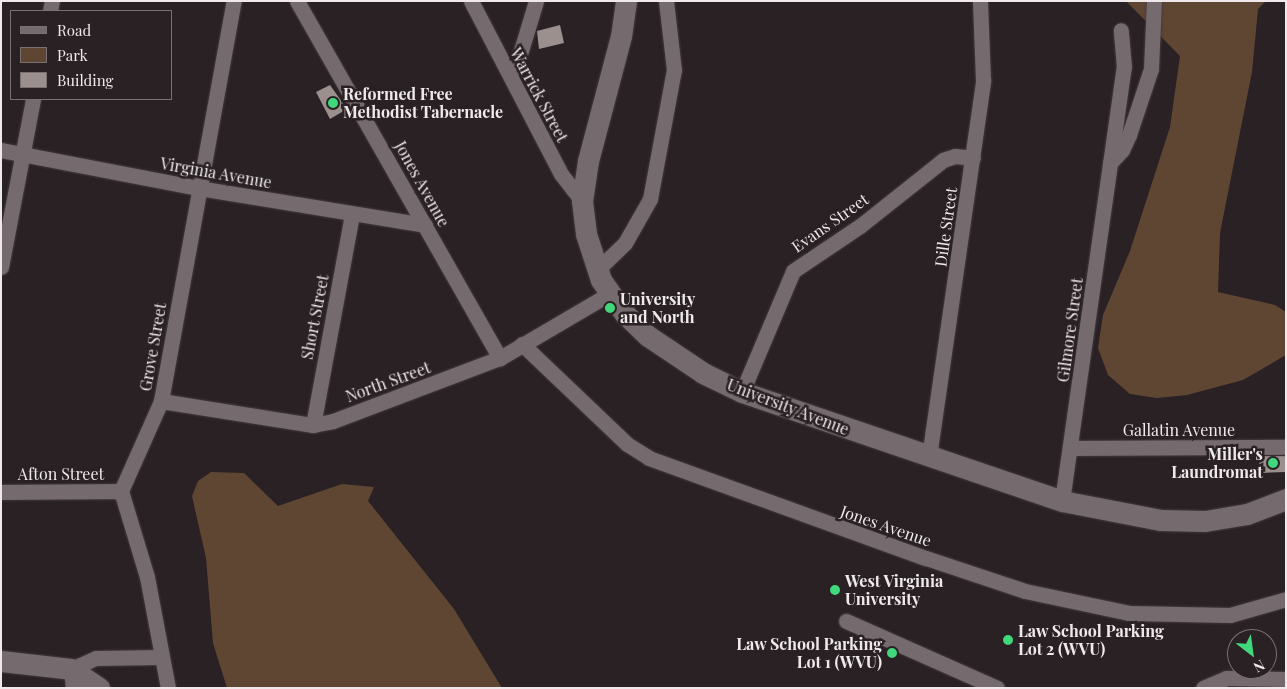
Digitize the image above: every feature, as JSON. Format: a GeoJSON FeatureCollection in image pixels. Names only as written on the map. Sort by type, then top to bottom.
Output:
{"type":"FeatureCollection","features":[{"type":"Feature","properties":{"kind":"street","name":"Grove Street"},"geometry":{"type":"LineString","coordinates":[[121,491],[161,401],[234,1]]}},
{"type":"Feature","properties":{"kind":"street","name":"Jones Avenue"},"geometry":{"type":"LineString","coordinates":[[297,1],[500,358]]}},
{"type":"Feature","properties":{"kind":"street","name":"Warrick Street"},"geometry":{"type":"LineString","coordinates":[[471,1],[571,192],[582,201]]}},
{"type":"Feature","properties":{"kind":"street"},"geometry":{"type":"LineString","coordinates":[[509,73],[516,67],[536,1]]}},
{"type":"Feature","properties":{"kind":"street","name":"University Avenue"},"geometry":{"type":"LineString","coordinates":[[626,1],[622,36],[588,161],[582,201],[598,269],[609,294],[648,336],[703,372],[742,392],[1062,501],[1161,520],[1205,521],[1247,514],[1286,499]]}},
{"type":"Feature","properties":{"kind":"street"},"geometry":{"type":"LineString","coordinates":[[598,269],[625,243],[640,220],[655,171],[674,70],[666,1]]}},
{"type":"Feature","properties":{"kind":"street","name":"Dille Street"},"geometry":{"type":"LineString","coordinates":[[930,457],[973,158],[985,60],[980,1]]}},
{"type":"Feature","properties":{"kind":"street","name":"Gilmore Street"},"geometry":{"type":"LineString","coordinates":[[1110,163],[1122,150],[1151,69],[1154,1]]}},
{"type":"Feature","properties":{"kind":"street","name":"Gilmore Street"},"geometry":{"type":"LineString","coordinates":[[1062,501],[1072,448],[1124,67],[1121,30]]}},
{"type":"Feature","properties":{"kind":"street"},"geometry":{"type":"LineString","coordinates":[[1,267],[33,100]]}},
{"type":"Feature","properties":{"kind":"street","name":"Virginia Avenue"},"geometry":{"type":"LineString","coordinates":[[1,150],[199,188],[352,215],[425,225]]}},
{"type":"Feature","properties":{"kind":"street","name":"Evans Street"},"geometry":{"type":"LineString","coordinates":[[742,392],[793,271],[860,226],[942,160],[955,156],[973,158]]}},
{"type":"Feature","properties":{"kind":"street","name":"Short Street"},"geometry":{"type":"LineString","coordinates":[[313,425],[352,215]]}},
{"type":"Feature","properties":{"kind":"street","name":"North Street"},"geometry":{"type":"LineString","coordinates":[[161,401],[313,425],[500,358],[609,294]]}},
{"type":"Feature","properties":{"kind":"street","name":"Jones Avenue"},"geometry":{"type":"LineString","coordinates":[[522,344],[627,444],[650,458],[926,558],[1025,591],[1129,613],[1230,615],[1286,599]]}},
{"type":"Feature","properties":{"kind":"street","name":"Gallatin Avenue"},"geometry":{"type":"LineString","coordinates":[[1072,448],[1286,447]]}},
{"type":"Feature","properties":{"kind":"street"},"geometry":{"type":"LineString","coordinates":[[121,491],[147,577],[160,657],[168,688]]}},
{"type":"Feature","properties":{"kind":"street","name":"Afton Street"},"geometry":{"type":"LineString","coordinates":[[1,492],[121,491]]}},
{"type":"Feature","properties":{"kind":"street"},"geometry":{"type":"LineString","coordinates":[[846,621],[997,688]]}},
{"type":"Feature","properties":{"kind":"street"},"geometry":{"type":"LineString","coordinates":[[72,679],[96,658],[160,657]]}},
{"type":"Feature","properties":{"kind":"street"},"geometry":{"type":"LineString","coordinates":[[1,661],[72,679],[99,688]]}},
{"type":"Feature","properties":{"kind":"street"},"geometry":{"type":"LineString","coordinates":[[1203,688],[1226,678],[1286,679]]}},
{"type":"Feature","properties":{"kind":"green space"},"geometry":{"type":"Polygon","coordinates":[[[1126,1],[1266,1],[1258,9],[1252,72],[1220,233],[1218,292],[1275,305],[1286,312],[1286,355],[1243,380],[1187,395],[1157,398],[1130,394],[1108,375],[1098,348],[1103,315],[1130,251],[1170,127],[1180,56],[1126,1]]]}},
{"type":"Feature","properties":{"kind":"green space"},"geometry":{"type":"Polygon","coordinates":[[[211,472],[244,473],[278,506],[342,484],[374,487],[368,501],[454,609],[502,688],[227,688],[213,643],[206,558],[192,496],[198,481],[211,472]]]}},
{"type":"Feature","properties":{"kind":"building"},"geometry":{"type":"Polygon","coordinates":[[[560,25],[564,43],[539,49],[537,31],[560,25]]]}},
{"type":"Feature","properties":{"kind":"building","name":"Reformed Free Methodist Tabernacle"},"geometry":{"type":"Polygon","coordinates":[[[330,85],[347,109],[330,119],[316,92],[330,85]]]}},
{"type":"Feature","properties":{"kind":"building","name":"Miller's Laundromat"},"geometry":{"type":"Polygon","coordinates":[[[1259,456],[1286,456],[1286,472],[1260,473],[1259,456]]]}},
{"type":"Feature","properties":{"kind":"place","name":"Reformed Free Methodist Tabernacle"},"geometry":{"type":"Point","coordinates":[333,103]}},
{"type":"Feature","properties":{"kind":"place","name":"University and North"},"geometry":{"type":"Point","coordinates":[610,308]}},
{"type":"Feature","properties":{"kind":"place","name":"Miller's Laundromat"},"geometry":{"type":"Point","coordinates":[1273,463]}},
{"type":"Feature","properties":{"kind":"place","name":"West Virginia University"},"geometry":{"type":"Point","coordinates":[835,590]}},
{"type":"Feature","properties":{"kind":"place","name":"Law School Parking Lot 2 (WVU)"},"geometry":{"type":"Point","coordinates":[1008,640]}},
{"type":"Feature","properties":{"kind":"place","name":"Law School Parking Lot 1 (WVU)"},"geometry":{"type":"Point","coordinates":[892,653]}}]}
